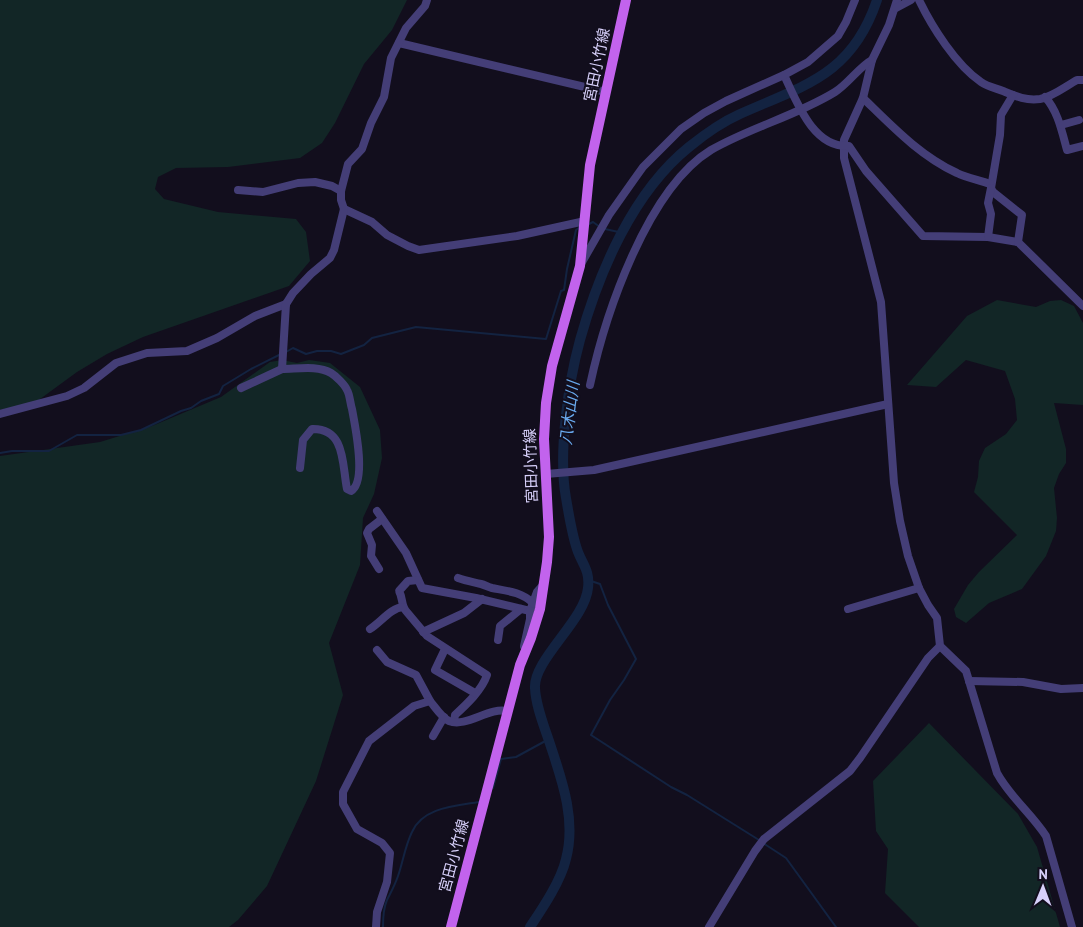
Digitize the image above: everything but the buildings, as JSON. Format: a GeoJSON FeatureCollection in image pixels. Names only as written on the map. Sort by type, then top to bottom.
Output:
{"type":"FeatureCollection","features":[{"type":"Feature","properties":{"kind":"main road","name":"宮田小竹線"},"geometry":{"type":"LineString","coordinates":[[451,927],[507,711],[520,665],[540,609],[545,583],[549,537],[550,474],[544,439],[546,404],[552,366],[580,266],[590,165],[626,0]]}},
{"type":"Feature","properties":{"kind":"street"},"geometry":{"type":"LineString","coordinates":[[282,369],[286,304],[293,293],[311,274],[330,258],[334,250],[344,209],[340,200],[348,164],[362,149],[371,122],[384,97],[388,70],[406,28],[425,6],[427,0]]}},
{"type":"Feature","properties":{"kind":"street"},"geometry":{"type":"LineString","coordinates":[[580,266],[609,215],[633,181],[681,129],[726,101],[808,62],[838,36],[855,0]]}},
{"type":"Feature","properties":{"kind":"street"},"geometry":{"type":"LineString","coordinates":[[590,385],[608,317],[623,279],[654,213],[671,188],[685,172],[709,152],[742,134],[800,110],[835,92],[872,60],[879,49],[896,4],[911,0]]}},
{"type":"Feature","properties":{"kind":"street"},"geometry":{"type":"LineString","coordinates":[[919,0],[928,18],[962,65],[982,82],[1030,100],[1046,97],[1077,80],[1083,80]]}},
{"type":"Feature","properties":{"kind":"street"},"geometry":{"type":"LineString","coordinates":[[399,43],[606,92]]}},
{"type":"Feature","properties":{"kind":"street"},"geometry":{"type":"LineString","coordinates":[[872,60],[863,98],[843,146],[844,158],[881,302],[894,483],[908,556],[919,588],[937,618],[940,646],[966,671],[997,773],[1005,788],[1039,825],[1046,836],[1072,927]]}},
{"type":"Feature","properties":{"kind":"street"},"geometry":{"type":"LineString","coordinates":[[784,75],[800,110],[815,131],[832,144],[849,146],[866,171],[923,236],[988,236],[1018,242],[1083,306]]}},
{"type":"Feature","properties":{"kind":"street"},"geometry":{"type":"LineString","coordinates":[[988,236],[991,214],[988,203],[1000,135],[1001,115],[1013,95]]}},
{"type":"Feature","properties":{"kind":"street"},"geometry":{"type":"LineString","coordinates":[[1046,97],[1061,125],[1067,150],[1083,146]]}},
{"type":"Feature","properties":{"kind":"street"},"geometry":{"type":"LineString","coordinates":[[863,98],[912,145],[935,162],[990,186]]}},
{"type":"Feature","properties":{"kind":"street"},"geometry":{"type":"LineString","coordinates":[[1061,125],[1079,120]]}},
{"type":"Feature","properties":{"kind":"street"},"geometry":{"type":"LineString","coordinates":[[238,190],[263,192],[298,183],[315,182],[332,186],[341,191]]}},
{"type":"Feature","properties":{"kind":"street"},"geometry":{"type":"LineString","coordinates":[[990,186],[992,192],[1022,215],[1018,242]]}},
{"type":"Feature","properties":{"kind":"street"},"geometry":{"type":"LineString","coordinates":[[344,209],[372,222],[387,235],[419,250],[517,236],[585,221]]}},
{"type":"Feature","properties":{"kind":"street"},"geometry":{"type":"LineString","coordinates":[[0,414],[67,396],[84,388],[116,363],[147,353],[187,351],[217,338],[255,316],[286,304]]}},
{"type":"Feature","properties":{"kind":"street"},"geometry":{"type":"LineString","coordinates":[[241,388],[282,369],[318,369],[332,374],[348,390],[356,426],[359,472],[354,489],[351,491],[347,489],[342,452],[337,441],[326,431],[312,429],[306,435],[303,440],[300,468]]}},
{"type":"Feature","properties":{"kind":"street"},"geometry":{"type":"LineString","coordinates":[[550,474],[594,470],[888,404]]}},
{"type":"Feature","properties":{"kind":"street"},"geometry":{"type":"LineString","coordinates":[[376,511],[406,553],[422,588],[482,599],[530,611]]}},
{"type":"Feature","properties":{"kind":"street"},"geometry":{"type":"LineString","coordinates":[[380,569],[371,556],[372,545],[367,533],[369,529],[382,519]]}},
{"type":"Feature","properties":{"kind":"street"},"geometry":{"type":"LineString","coordinates":[[458,578],[490,588],[508,590],[525,596],[533,603]]}},
{"type":"Feature","properties":{"kind":"street"},"geometry":{"type":"LineString","coordinates":[[418,580],[408,581],[400,591],[403,607],[423,632],[445,649],[487,675],[466,705],[455,715],[454,722]]}},
{"type":"Feature","properties":{"kind":"street"},"geometry":{"type":"LineString","coordinates":[[524,654],[530,611],[537,592],[545,583]]}},
{"type":"Feature","properties":{"kind":"street"},"geometry":{"type":"LineString","coordinates":[[848,609],[919,588]]}},
{"type":"Feature","properties":{"kind":"street"},"geometry":{"type":"LineString","coordinates":[[423,632],[464,613],[482,599]]}},
{"type":"Feature","properties":{"kind":"street"},"geometry":{"type":"LineString","coordinates":[[370,629],[397,608],[403,607]]}},
{"type":"Feature","properties":{"kind":"street"},"geometry":{"type":"LineString","coordinates":[[498,640],[500,626],[521,609]]}},
{"type":"Feature","properties":{"kind":"street"},"geometry":{"type":"LineString","coordinates":[[710,927],[764,839],[850,771],[928,658],[940,646]]}},
{"type":"Feature","properties":{"kind":"street"},"geometry":{"type":"LineString","coordinates":[[445,649],[435,670],[475,693]]}},
{"type":"Feature","properties":{"kind":"street"},"geometry":{"type":"LineString","coordinates":[[377,650],[387,662],[416,675],[430,701],[448,721],[454,722],[469,719],[500,710],[507,711]]}},
{"type":"Feature","properties":{"kind":"street"},"geometry":{"type":"LineString","coordinates":[[969,681],[1023,682],[1061,688],[1083,688]]}},
{"type":"Feature","properties":{"kind":"street"},"geometry":{"type":"LineString","coordinates":[[376,927],[377,912],[388,882],[390,853],[382,843],[356,829],[343,804],[344,792],[369,742],[414,706],[430,701]]}},
{"type":"Feature","properties":{"kind":"street"},"geometry":{"type":"LineString","coordinates":[[434,736],[444,717]]}},
{"type":"Feature","properties":{"kind":"green space"},"geometry":{"type":"Polygon","coordinates":[[[0,0],[407,0],[392,30],[364,64],[335,123],[322,143],[300,158],[228,167],[176,168],[158,177],[155,189],[164,199],[218,212],[296,219],[306,232],[310,261],[289,286],[143,337],[107,354],[77,372],[36,402],[0,410],[0,0]]]}},
{"type":"Feature","properties":{"kind":"green space"},"geometry":{"type":"Polygon","coordinates":[[[997,300],[1036,307],[1050,301],[1061,300],[1074,306],[1083,323],[1083,405],[1054,403],[1066,449],[1066,463],[1059,474],[1054,488],[1057,518],[1056,531],[1046,556],[1022,589],[989,603],[966,623],[956,617],[954,609],[968,585],[979,572],[1017,535],[974,492],[978,477],[979,461],[985,448],[1006,434],[1017,420],[1015,399],[1005,371],[966,360],[936,387],[907,385],[967,316],[997,300]]]}},
{"type":"Feature","properties":{"kind":"green space"},"geometry":{"type":"Polygon","coordinates":[[[282,360],[297,363],[309,360],[330,363],[360,387],[380,430],[382,458],[374,494],[363,518],[360,565],[329,643],[343,695],[316,781],[267,886],[238,920],[229,927],[0,927],[0,456],[100,442],[152,426],[221,397],[270,362],[282,360]]]}},
{"type":"Feature","properties":{"kind":"green space"},"geometry":{"type":"Polygon","coordinates":[[[929,723],[1018,814],[1037,847],[1060,927],[919,927],[885,893],[888,849],[876,831],[873,781],[929,723]]]}},
{"type":"Feature","properties":{"kind":"waterway","name":"八木山川"},"geometry":{"type":"LineString","coordinates":[[530,927],[551,894],[564,868],[569,845],[569,816],[564,788],[539,710],[535,688],[542,665],[578,613],[585,600],[588,588],[587,573],[578,552],[571,525],[566,498],[563,461],[568,398],[572,377],[580,340],[597,287],[608,261],[635,210],[669,165],[689,147],[720,125],[805,85],[824,74],[840,61],[854,45],[867,25],[877,0]]}},
{"type":"Feature","properties":{"kind":"waterway"},"geometry":{"type":"LineString","coordinates":[[587,225],[593,222],[600,227]]}},
{"type":"Feature","properties":{"kind":"waterway"},"geometry":{"type":"LineString","coordinates":[[286,352],[293,348],[306,354],[317,351],[331,351],[341,354],[364,345],[372,338],[416,327],[546,339],[561,291],[564,290],[576,230],[580,227]]}},
{"type":"Feature","properties":{"kind":"waterway"},"geometry":{"type":"LineString","coordinates":[[605,229],[623,233]]}},
{"type":"Feature","properties":{"kind":"waterway"},"geometry":{"type":"LineString","coordinates":[[0,453],[12,451],[49,451],[77,435],[121,435],[141,430],[219,394],[223,386],[281,354]]}},
{"type":"Feature","properties":{"kind":"waterway"},"geometry":{"type":"LineString","coordinates":[[588,580],[600,584],[608,605],[636,659],[591,735],[671,787],[759,840]]}},
{"type":"Feature","properties":{"kind":"waterway"},"geometry":{"type":"LineString","coordinates":[[493,788],[501,759],[516,757],[549,739]]}},
{"type":"Feature","properties":{"kind":"waterway"},"geometry":{"type":"LineString","coordinates":[[383,927],[383,914],[386,903],[400,871],[410,837],[417,824],[424,817],[441,809],[479,802]]}},
{"type":"Feature","properties":{"kind":"waterway"},"geometry":{"type":"LineString","coordinates":[[763,843],[786,858],[836,927]]}}]}
